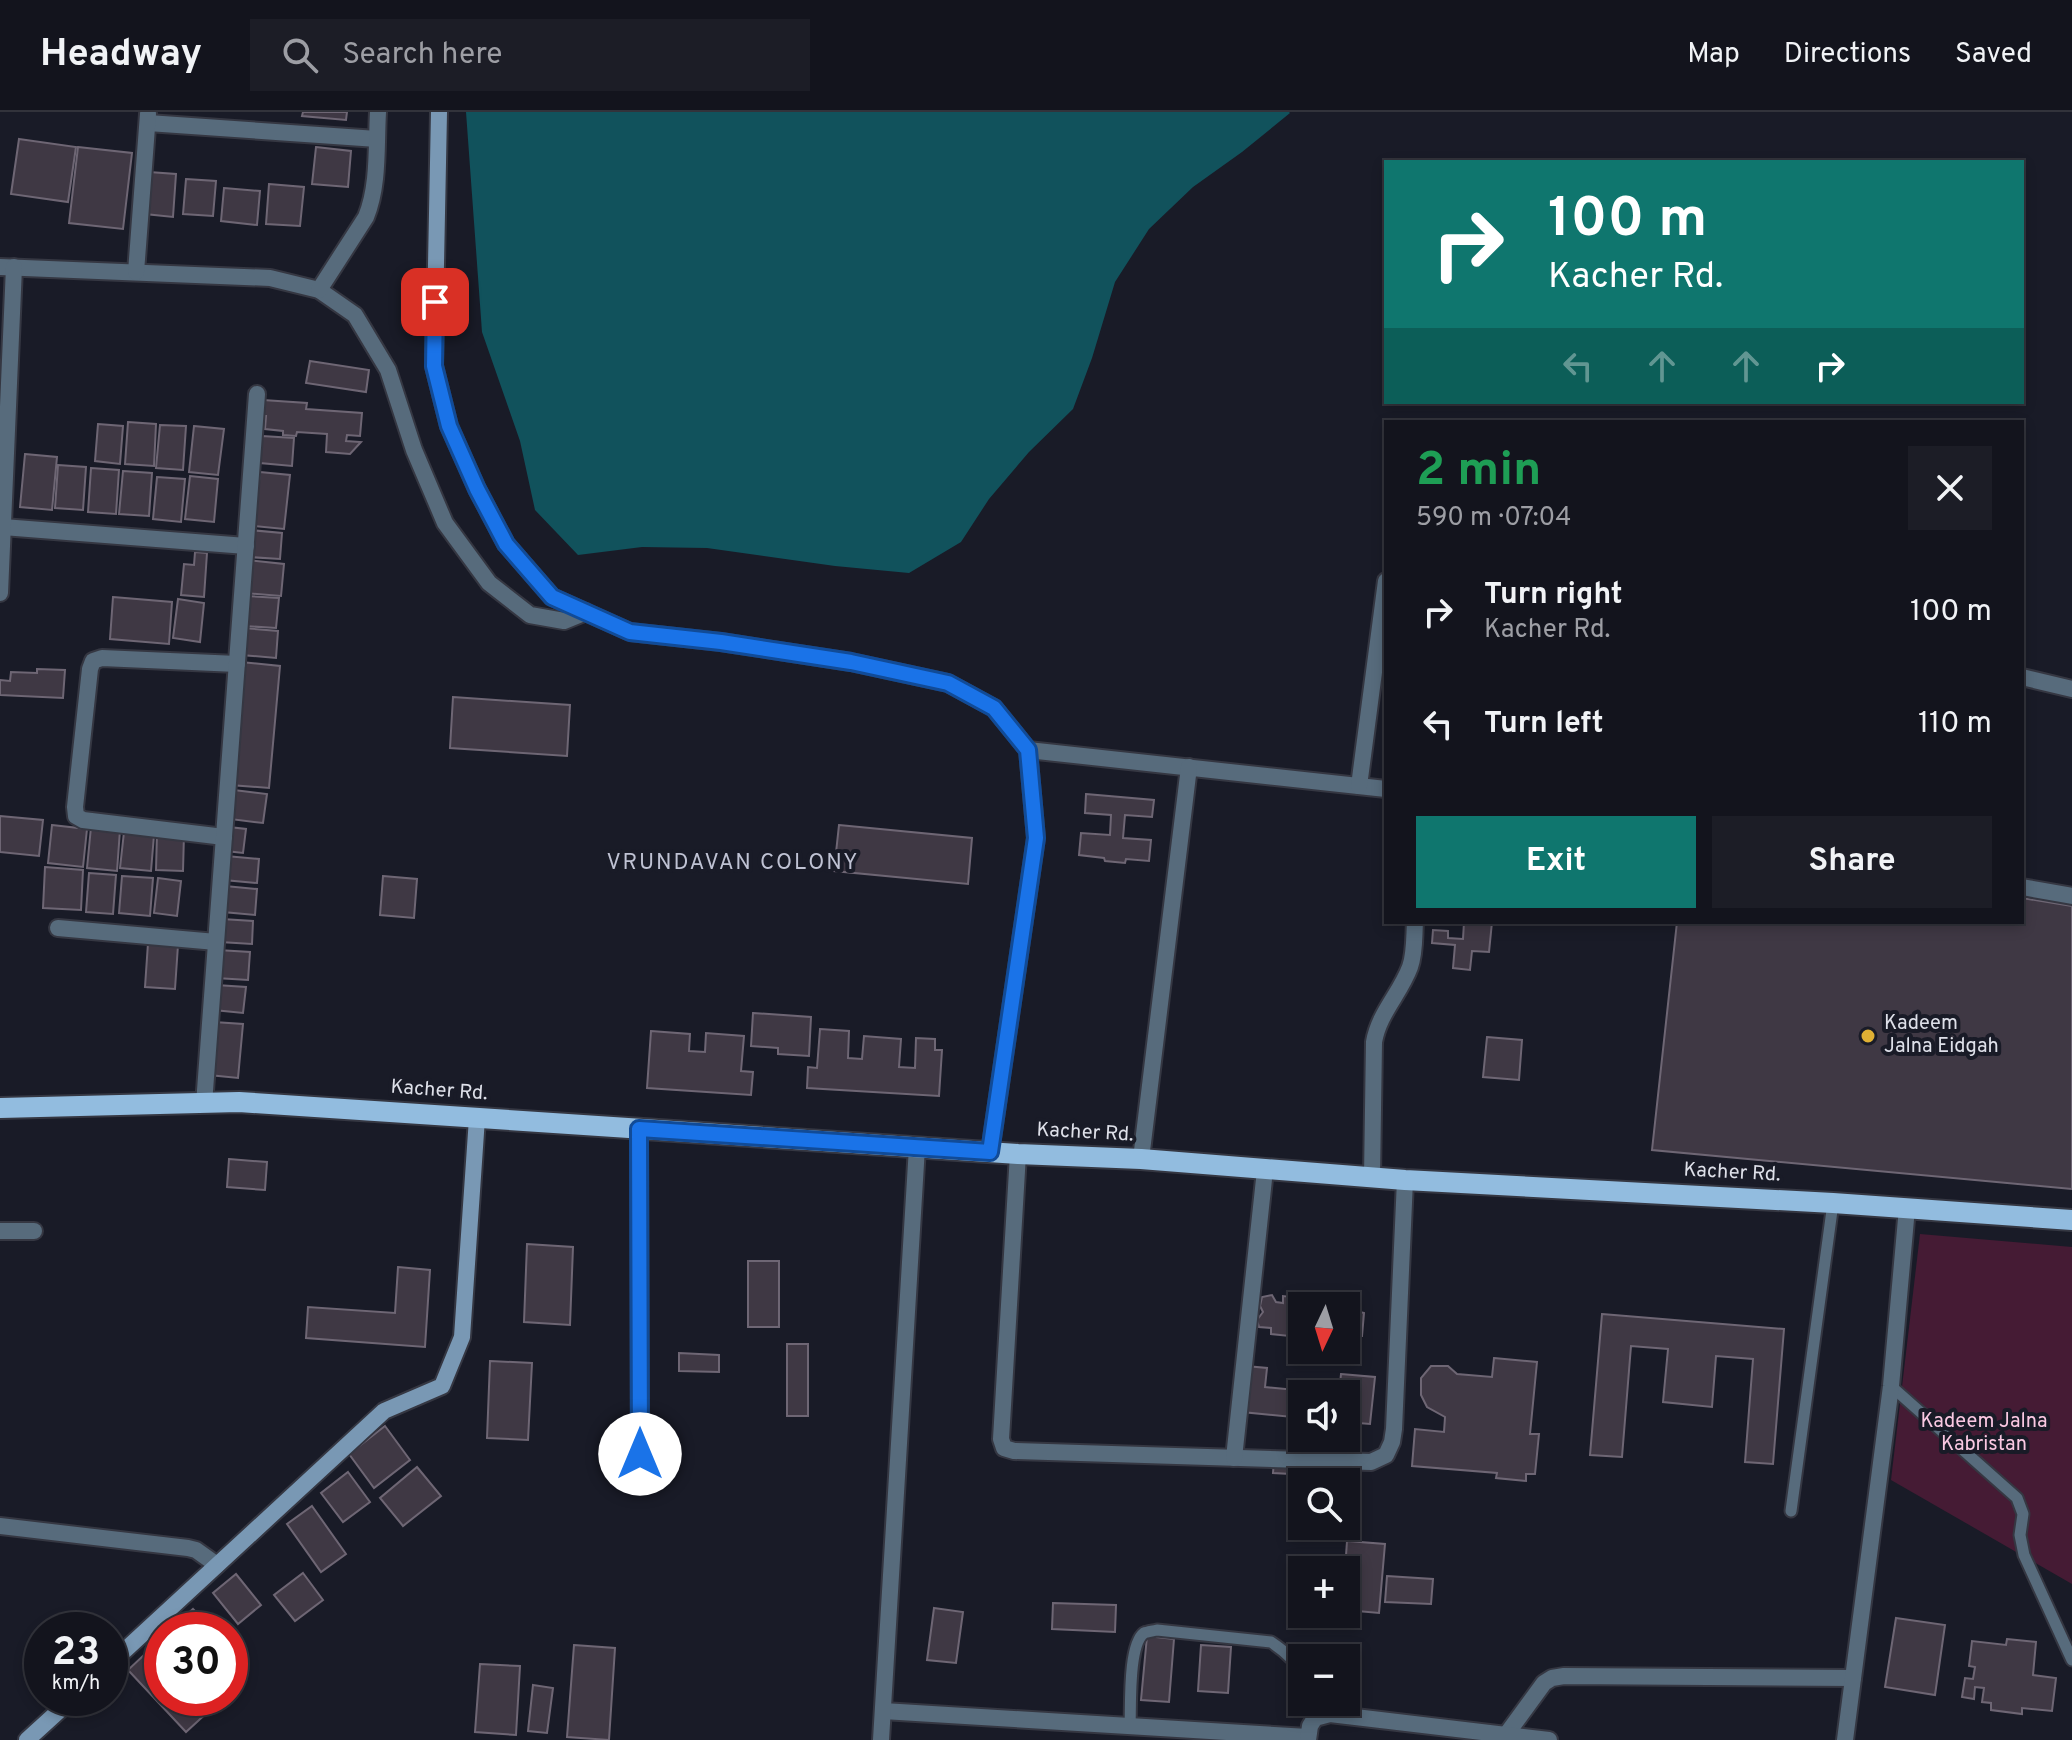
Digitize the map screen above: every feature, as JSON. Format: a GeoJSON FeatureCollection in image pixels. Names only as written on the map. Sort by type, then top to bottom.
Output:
{"type":"FeatureCollection","features":[{"type":"Feature","properties":{"kind":"main road","name":"Kacher Rd."},"geometry":{"type":"LineString","coordinates":[[0,1108],[239,1102],[1018,1154],[1141,1159],[1405,1180],[1833,1203],[2072,1220]]}},
{"type":"Feature","properties":{"kind":"street"},"geometry":{"type":"LineString","coordinates":[[319,290],[370,207],[375,183],[378,112]]}},
{"type":"Feature","properties":{"kind":"street"},"geometry":{"type":"LineString","coordinates":[[439,112],[434,366],[449,426],[477,489],[506,544],[552,597],[630,632],[851,662],[948,683],[994,708],[1028,750],[1036,838],[990,1152]]}},
{"type":"Feature","properties":{"kind":"street"},"geometry":{"type":"LineString","coordinates":[[136,272],[148,118],[377,139]]}},
{"type":"Feature","properties":{"kind":"street"},"geometry":{"type":"LineString","coordinates":[[0,593],[7,267],[270,278],[319,290],[355,315],[388,370],[414,450],[445,523],[489,583],[530,615],[564,621],[586,612]]}},
{"type":"Feature","properties":{"kind":"street"},"geometry":{"type":"LineString","coordinates":[[204,1104],[257,394]]}},
{"type":"Feature","properties":{"kind":"street"},"geometry":{"type":"LineString","coordinates":[[3,527],[246,546]]}},
{"type":"Feature","properties":{"kind":"street"},"geometry":{"type":"LineString","coordinates":[[1359,786],[1384,596]]}},
{"type":"Feature","properties":{"kind":"street"},"geometry":{"type":"LineString","coordinates":[[224,837],[83,820],[74,812],[93,661],[102,658],[237,664]]}},
{"type":"Feature","properties":{"kind":"street"},"geometry":{"type":"LineString","coordinates":[[2024,677],[2072,689]]}},
{"type":"Feature","properties":{"kind":"street"},"geometry":{"type":"LineString","coordinates":[[1028,750],[1384,789]]}},
{"type":"Feature","properties":{"kind":"street"},"geometry":{"type":"LineString","coordinates":[[1141,1159],[1189,767]]}},
{"type":"Feature","properties":{"kind":"street"},"geometry":{"type":"LineString","coordinates":[[2024,887],[2072,896]]}},
{"type":"Feature","properties":{"kind":"street"},"geometry":{"type":"LineString","coordinates":[[1372,1177],[1376,1030],[1409,969],[1415,924]]}},
{"type":"Feature","properties":{"kind":"street"},"geometry":{"type":"LineString","coordinates":[[58,928],[216,942]]}},
{"type":"Feature","properties":{"kind":"street"},"geometry":{"type":"LineString","coordinates":[[128,1647],[384,1411],[442,1386],[462,1337],[477,1118]]}},
{"type":"Feature","properties":{"kind":"street"},"geometry":{"type":"LineString","coordinates":[[639,1129],[640,1483]]}},
{"type":"Feature","properties":{"kind":"street"},"geometry":{"type":"LineString","coordinates":[[881,1740],[917,1147]]}},
{"type":"Feature","properties":{"kind":"street"},"geometry":{"type":"LineString","coordinates":[[1018,1154],[1001,1439],[1004,1448],[1014,1451],[1371,1462],[1386,1455],[1394,1429],[1405,1180]]}},
{"type":"Feature","properties":{"kind":"street"},"geometry":{"type":"LineString","coordinates":[[1234,1458],[1265,1170]]}},
{"type":"Feature","properties":{"kind":"street"},"geometry":{"type":"LineString","coordinates":[[1845,1740],[1891,1386],[1907,1208]]}},
{"type":"Feature","properties":{"kind":"street"},"geometry":{"type":"LineString","coordinates":[[0,1231],[34,1231]]}},
{"type":"Feature","properties":{"kind":"street"},"geometry":{"type":"LineString","coordinates":[[0,1526],[188,1548],[217,1565]]}},
{"type":"Feature","properties":{"kind":"street"},"geometry":{"type":"LineString","coordinates":[[1506,1735],[1544,1683],[1564,1676],[1853,1678]]}},
{"type":"Feature","properties":{"kind":"street"},"geometry":{"type":"LineString","coordinates":[[883,1711],[1308,1739],[1312,1716]]}},
{"type":"Feature","properties":{"kind":"street"},"geometry":{"type":"LineString","coordinates":[[27,1740],[53,1716]]}},
{"type":"Feature","properties":{"kind":"street"},"geometry":{"type":"LineString","coordinates":[[1347,1716],[1549,1740]]}},
{"type":"Feature","properties":{"kind":"lane"},"geometry":{"type":"LineString","coordinates":[[1791,1511],[1833,1203]]}},
{"type":"Feature","properties":{"kind":"lane"},"geometry":{"type":"LineString","coordinates":[[1891,1386],[2017,1498],[2023,1514],[2020,1535],[2024,1555],[2072,1660]]}},
{"type":"Feature","properties":{"kind":"lane"},"geometry":{"type":"LineString","coordinates":[[1130,1726],[1134,1655],[1145,1632],[1157,1630],[1271,1642],[1288,1655]]}},
{"type":"Feature","properties":{"kind":"green space","name":"Kadeem Jalna Kabristan"},"geometry":{"type":"Polygon","coordinates":[[[1920,1234],[2072,1247],[2072,1584],[1891,1480],[1920,1234]]]}},
{"type":"Feature","properties":{"kind":"water"},"geometry":{"type":"Polygon","coordinates":[[[466,112],[1290,113],[1193,187],[1149,229],[1115,282],[1073,409],[1029,452],[989,499],[961,542],[909,573],[707,548],[642,547],[578,555],[535,510],[520,441],[482,332],[466,112]]]}},
{"type":"Feature","properties":{"kind":"building"},"geometry":{"type":"Polygon","coordinates":[[[303,112],[347,112],[346,120],[302,116],[303,112]]]}},
{"type":"Feature","properties":{"kind":"building"},"geometry":{"type":"Polygon","coordinates":[[[19,139],[76,147],[68,202],[11,194],[19,139]]]}},
{"type":"Feature","properties":{"kind":"building"},"geometry":{"type":"Polygon","coordinates":[[[78,147],[132,153],[123,229],[69,223],[78,147]]]}},
{"type":"Feature","properties":{"kind":"building"},"geometry":{"type":"Polygon","coordinates":[[[316,147],[351,151],[348,187],[312,184],[316,147]]]}},
{"type":"Feature","properties":{"kind":"building"},"geometry":{"type":"Polygon","coordinates":[[[149,172],[176,174],[173,217],[145,214],[149,172]]]}},
{"type":"Feature","properties":{"kind":"building"},"geometry":{"type":"Polygon","coordinates":[[[186,179],[216,181],[213,216],[183,214],[186,179]]]}},
{"type":"Feature","properties":{"kind":"building"},"geometry":{"type":"Polygon","coordinates":[[[269,184],[304,187],[300,226],[266,224],[269,184]]]}},
{"type":"Feature","properties":{"kind":"building"},"geometry":{"type":"Polygon","coordinates":[[[224,188],[260,191],[257,225],[221,221],[224,188]]]}},
{"type":"Feature","properties":{"kind":"building"},"geometry":{"type":"Polygon","coordinates":[[[310,361],[369,370],[366,392],[306,383],[310,361]]]}},
{"type":"Feature","properties":{"kind":"building"},"geometry":{"type":"Polygon","coordinates":[[[263,400],[307,403],[306,409],[362,413],[360,436],[347,435],[346,441],[361,442],[350,454],[326,452],[327,434],[297,432],[296,436],[283,435],[283,431],[265,429],[263,400]]]}},
{"type":"Feature","properties":{"kind":"building"},"geometry":{"type":"Polygon","coordinates":[[[128,422],[156,424],[154,466],[125,464],[128,422]]]}},
{"type":"Feature","properties":{"kind":"building"},"geometry":{"type":"Polygon","coordinates":[[[98,424],[123,426],[120,464],[95,461],[98,424]]]}},
{"type":"Feature","properties":{"kind":"building"},"geometry":{"type":"Polygon","coordinates":[[[160,425],[186,426],[183,470],[156,468],[160,425]]]}},
{"type":"Feature","properties":{"kind":"building"},"geometry":{"type":"Polygon","coordinates":[[[194,426],[224,429],[218,475],[189,472],[194,426]]]}},
{"type":"Feature","properties":{"kind":"building"},"geometry":{"type":"Polygon","coordinates":[[[262,436],[294,438],[292,466],[260,463],[262,436]]]}},
{"type":"Feature","properties":{"kind":"building"},"geometry":{"type":"Polygon","coordinates":[[[25,454],[57,457],[52,510],[20,507],[25,454]]]}},
{"type":"Feature","properties":{"kind":"building"},"geometry":{"type":"Polygon","coordinates":[[[58,465],[86,467],[83,510],[55,508],[58,465]]]}},
{"type":"Feature","properties":{"kind":"building"},"geometry":{"type":"Polygon","coordinates":[[[91,468],[119,470],[116,514],[88,512],[91,468]]]}},
{"type":"Feature","properties":{"kind":"building"},"geometry":{"type":"Polygon","coordinates":[[[123,471],[152,473],[149,516],[119,514],[123,471]]]}},
{"type":"Feature","properties":{"kind":"building"},"geometry":{"type":"Polygon","coordinates":[[[260,472],[290,475],[284,529],[254,526],[260,472]]]}},
{"type":"Feature","properties":{"kind":"building"},"geometry":{"type":"Polygon","coordinates":[[[190,476],[218,479],[214,522],[185,519],[190,476]]]}},
{"type":"Feature","properties":{"kind":"building"},"geometry":{"type":"Polygon","coordinates":[[[157,477],[185,479],[181,522],[153,519],[157,477]]]}},
{"type":"Feature","properties":{"kind":"building"},"geometry":{"type":"Polygon","coordinates":[[[250,530],[282,533],[280,559],[248,557],[250,530]]]}},
{"type":"Feature","properties":{"kind":"building"},"geometry":{"type":"Polygon","coordinates":[[[195,552],[207,553],[204,597],[181,595],[184,564],[194,565],[195,552]]]}},
{"type":"Feature","properties":{"kind":"building"},"geometry":{"type":"Polygon","coordinates":[[[248,560],[284,564],[281,596],[245,593],[248,560]]]}},
{"type":"Feature","properties":{"kind":"building"},"geometry":{"type":"Polygon","coordinates":[[[246,596],[279,598],[276,628],[244,626],[246,596]]]}},
{"type":"Feature","properties":{"kind":"building"},"geometry":{"type":"Polygon","coordinates":[[[113,597],[172,602],[169,644],[110,639],[113,597]]]}},
{"type":"Feature","properties":{"kind":"building"},"geometry":{"type":"Polygon","coordinates":[[[178,599],[204,603],[200,642],[173,638],[178,599]]]}},
{"type":"Feature","properties":{"kind":"building"},"geometry":{"type":"Polygon","coordinates":[[[243,628],[278,631],[276,658],[241,655],[243,628]]]}},
{"type":"Feature","properties":{"kind":"building"},"geometry":{"type":"Polygon","coordinates":[[[241,662],[280,666],[269,788],[230,785],[241,662]]]}},
{"type":"Feature","properties":{"kind":"building"},"geometry":{"type":"Polygon","coordinates":[[[37,669],[65,670],[63,698],[0,695],[0,680],[10,681],[11,672],[37,673],[37,669]]]}},
{"type":"Feature","properties":{"kind":"building"},"geometry":{"type":"Polygon","coordinates":[[[453,697],[570,705],[567,756],[450,748],[453,697]]]}},
{"type":"Feature","properties":{"kind":"building"},"geometry":{"type":"Polygon","coordinates":[[[234,790],[267,794],[263,823],[230,819],[234,790]]]}},
{"type":"Feature","properties":{"kind":"building"},"geometry":{"type":"Polygon","coordinates":[[[1086,794],[1154,800],[1152,817],[1125,815],[1123,838],[1151,840],[1149,861],[1126,859],[1125,863],[1079,855],[1081,833],[1110,835],[1111,815],[1085,813],[1086,794]]]}},
{"type":"Feature","properties":{"kind":"building"},"geometry":{"type":"Polygon","coordinates":[[[0,816],[43,820],[39,856],[0,852],[0,816]]]}},
{"type":"Feature","properties":{"kind":"building"},"geometry":{"type":"Polygon","coordinates":[[[52,825],[87,829],[83,867],[48,863],[52,825]]]}},
{"type":"Feature","properties":{"kind":"building"},"geometry":{"type":"Polygon","coordinates":[[[839,825],[972,838],[968,884],[834,871],[839,825]]]}},
{"type":"Feature","properties":{"kind":"building"},"geometry":{"type":"Polygon","coordinates":[[[91,827],[120,830],[117,871],[87,868],[91,827]]]}},
{"type":"Feature","properties":{"kind":"building"},"geometry":{"type":"Polygon","coordinates":[[[229,827],[246,829],[243,853],[226,851],[229,827]]]}},
{"type":"Feature","properties":{"kind":"building"},"geometry":{"type":"Polygon","coordinates":[[[124,832],[154,835],[151,871],[120,868],[124,832]]]}},
{"type":"Feature","properties":{"kind":"building"},"geometry":{"type":"Polygon","coordinates":[[[157,833],[184,834],[183,871],[156,870],[157,833]]]}},
{"type":"Feature","properties":{"kind":"building"},"geometry":{"type":"Polygon","coordinates":[[[226,856],[259,859],[257,883],[224,880],[226,856]]]}},
{"type":"Feature","properties":{"kind":"building"},"geometry":{"type":"Polygon","coordinates":[[[45,867],[83,870],[81,910],[43,908],[45,867]]]}},
{"type":"Feature","properties":{"kind":"building"},"geometry":{"type":"Polygon","coordinates":[[[89,873],[116,875],[113,914],[86,912],[89,873]]]}},
{"type":"Feature","properties":{"kind":"building"},"geometry":{"type":"Polygon","coordinates":[[[122,876],[153,878],[150,916],[119,913],[122,876]]]}},
{"type":"Feature","properties":{"kind":"building"},"geometry":{"type":"Polygon","coordinates":[[[383,876],[417,879],[414,918],[380,915],[383,876]]]}},
{"type":"Feature","properties":{"kind":"building"},"geometry":{"type":"Polygon","coordinates":[[[158,878],[181,881],[177,916],[154,913],[158,878]]]}},
{"type":"Feature","properties":{"kind":"building"},"geometry":{"type":"Polygon","coordinates":[[[225,886],[257,889],[255,915],[223,912],[225,886]]]}},
{"type":"Feature","properties":{"kind":"building","name":"Kadeem Jalna Eidgah"},"geometry":{"type":"Polygon","coordinates":[[[2024,898],[2072,906],[2072,1189],[1652,1150],[1677,924],[2024,924],[2024,898]]]}},
{"type":"Feature","properties":{"kind":"building"},"geometry":{"type":"Polygon","coordinates":[[[222,919],[253,921],[252,944],[220,942],[222,919]]]}},
{"type":"Feature","properties":{"kind":"building"},"geometry":{"type":"Polygon","coordinates":[[[1464,924],[1492,924],[1489,952],[1472,951],[1470,970],[1453,968],[1455,945],[1432,943],[1433,930],[1448,931],[1448,938],[1463,939],[1464,924]]]}},
{"type":"Feature","properties":{"kind":"building"},"geometry":{"type":"Polygon","coordinates":[[[148,943],[178,945],[175,989],[145,987],[148,943]]]}},
{"type":"Feature","properties":{"kind":"building"},"geometry":{"type":"Polygon","coordinates":[[[218,950],[250,952],[248,980],[216,978],[218,950]]]}},
{"type":"Feature","properties":{"kind":"building"},"geometry":{"type":"Polygon","coordinates":[[[216,985],[246,987],[243,1013],[214,1010],[216,985]]]}},
{"type":"Feature","properties":{"kind":"building"},"geometry":{"type":"Polygon","coordinates":[[[753,1013],[811,1017],[809,1056],[778,1054],[778,1048],[751,1046],[753,1013]]]}},
{"type":"Feature","properties":{"kind":"building"},"geometry":{"type":"Polygon","coordinates":[[[214,1022],[243,1024],[238,1078],[209,1075],[214,1022]]]}},
{"type":"Feature","properties":{"kind":"building"},"geometry":{"type":"Polygon","coordinates":[[[820,1029],[849,1031],[848,1058],[862,1059],[864,1036],[901,1039],[899,1067],[915,1068],[916,1038],[935,1039],[935,1050],[942,1050],[939,1096],[807,1088],[808,1067],[817,1068],[820,1029]]]}},
{"type":"Feature","properties":{"kind":"building"},"geometry":{"type":"Polygon","coordinates":[[[651,1031],[690,1034],[689,1051],[705,1052],[706,1033],[744,1036],[741,1071],[753,1072],[751,1095],[647,1088],[651,1031]]]}},
{"type":"Feature","properties":{"kind":"building"},"geometry":{"type":"Polygon","coordinates":[[[1487,1037],[1522,1040],[1519,1080],[1483,1077],[1487,1037]]]}},
{"type":"Feature","properties":{"kind":"building"},"geometry":{"type":"Polygon","coordinates":[[[229,1159],[267,1162],[265,1190],[227,1187],[229,1159]]]}},
{"type":"Feature","properties":{"kind":"building"},"geometry":{"type":"Polygon","coordinates":[[[527,1244],[573,1247],[570,1325],[524,1322],[527,1244]]]}},
{"type":"Feature","properties":{"kind":"building"},"geometry":{"type":"Polygon","coordinates":[[[748,1261],[779,1261],[779,1327],[748,1327],[748,1261]]]}},
{"type":"Feature","properties":{"kind":"building"},"geometry":{"type":"Polygon","coordinates":[[[398,1267],[430,1270],[425,1347],[306,1338],[308,1307],[395,1313],[398,1267]]]}},
{"type":"Feature","properties":{"kind":"building"},"geometry":{"type":"Polygon","coordinates":[[[1272,1295],[1276,1302],[1283,1303],[1283,1296],[1288,1297],[1288,1336],[1271,1334],[1271,1328],[1259,1327],[1257,1320],[1263,1312],[1260,1306],[1262,1297],[1272,1295]]]}},
{"type":"Feature","properties":{"kind":"building"},"geometry":{"type":"Polygon","coordinates":[[[1360,1312],[1364,1313],[1360,1336],[1360,1312]]]}},
{"type":"Feature","properties":{"kind":"building"},"geometry":{"type":"Polygon","coordinates":[[[1602,1314],[1784,1329],[1773,1464],[1745,1462],[1753,1359],[1716,1356],[1712,1407],[1663,1402],[1668,1349],[1631,1346],[1622,1457],[1590,1455],[1602,1314]]]}},
{"type":"Feature","properties":{"kind":"building"},"geometry":{"type":"Polygon","coordinates":[[[787,1344],[808,1344],[808,1416],[787,1416],[787,1344]]]}},
{"type":"Feature","properties":{"kind":"building"},"geometry":{"type":"Polygon","coordinates":[[[679,1353],[719,1355],[719,1372],[679,1371],[679,1353]]]}},
{"type":"Feature","properties":{"kind":"building"},"geometry":{"type":"Polygon","coordinates":[[[1494,1358],[1537,1362],[1530,1434],[1539,1434],[1535,1474],[1526,1474],[1526,1481],[1496,1478],[1497,1473],[1412,1466],[1415,1429],[1444,1432],[1445,1417],[1427,1407],[1421,1395],[1421,1378],[1431,1366],[1448,1366],[1457,1374],[1492,1377],[1494,1358]]]}},
{"type":"Feature","properties":{"kind":"building"},"geometry":{"type":"Polygon","coordinates":[[[490,1361],[532,1363],[528,1440],[487,1438],[490,1361]]]}},
{"type":"Feature","properties":{"kind":"building"},"geometry":{"type":"Polygon","coordinates":[[[1246,1366],[1267,1368],[1265,1387],[1288,1389],[1288,1417],[1242,1412],[1246,1366]]]}},
{"type":"Feature","properties":{"kind":"building"},"geometry":{"type":"Polygon","coordinates":[[[1341,1374],[1375,1377],[1370,1424],[1360,1423],[1360,1380],[1340,1380],[1341,1374]]]}},
{"type":"Feature","properties":{"kind":"building"},"geometry":{"type":"Polygon","coordinates":[[[385,1426],[410,1460],[374,1488],[349,1454],[385,1426]]]}},
{"type":"Feature","properties":{"kind":"building"},"geometry":{"type":"Polygon","coordinates":[[[1274,1460],[1348,1464],[1348,1468],[1288,1468],[1288,1474],[1273,1473],[1274,1460]]]}},
{"type":"Feature","properties":{"kind":"building"},"geometry":{"type":"Polygon","coordinates":[[[417,1467],[441,1496],[403,1526],[380,1498],[417,1467]]]}},
{"type":"Feature","properties":{"kind":"building"},"geometry":{"type":"Polygon","coordinates":[[[348,1472],[370,1502],[343,1522],[321,1493],[348,1472]]]}},
{"type":"Feature","properties":{"kind":"building"},"geometry":{"type":"Polygon","coordinates":[[[312,1506],[346,1554],[321,1572],[287,1524],[312,1506]]]}},
{"type":"Feature","properties":{"kind":"building"},"geometry":{"type":"Polygon","coordinates":[[[1347,1541],[1385,1544],[1379,1613],[1360,1611],[1360,1556],[1346,1556],[1347,1541]]]}},
{"type":"Feature","properties":{"kind":"building"},"geometry":{"type":"Polygon","coordinates":[[[303,1573],[323,1600],[295,1621],[274,1595],[303,1573]]]}},
{"type":"Feature","properties":{"kind":"building"},"geometry":{"type":"Polygon","coordinates":[[[236,1574],[261,1605],[248,1616],[248,1612],[228,1612],[213,1593],[236,1574]]]}},
{"type":"Feature","properties":{"kind":"building"},"geometry":{"type":"Polygon","coordinates":[[[1387,1576],[1433,1579],[1431,1604],[1385,1602],[1387,1576]]]}},
{"type":"Feature","properties":{"kind":"building"},"geometry":{"type":"Polygon","coordinates":[[[1053,1603],[1116,1605],[1115,1632],[1052,1629],[1053,1603]]]}},
{"type":"Feature","properties":{"kind":"building"},"geometry":{"type":"Polygon","coordinates":[[[934,1608],[963,1612],[956,1663],[927,1660],[934,1608]]]}},
{"type":"Feature","properties":{"kind":"building"},"geometry":{"type":"Polygon","coordinates":[[[1896,1618],[1945,1625],[1935,1695],[1885,1687],[1896,1618]]]}},
{"type":"Feature","properties":{"kind":"building"},"geometry":{"type":"Polygon","coordinates":[[[1147,1636],[1174,1639],[1169,1702],[1141,1700],[1147,1636]]]}},
{"type":"Feature","properties":{"kind":"building"},"geometry":{"type":"Polygon","coordinates":[[[2007,1639],[2036,1642],[2033,1675],[2056,1678],[2052,1711],[2022,1708],[2022,1714],[1991,1710],[1991,1703],[1982,1702],[1984,1688],[1975,1687],[1974,1699],[1962,1697],[1965,1678],[1973,1679],[1975,1667],[1969,1666],[1972,1641],[2006,1645],[2007,1639]]]}},
{"type":"Feature","properties":{"kind":"building"},"geometry":{"type":"Polygon","coordinates":[[[574,1645],[615,1648],[609,1740],[567,1737],[574,1645]]]}},
{"type":"Feature","properties":{"kind":"building"},"geometry":{"type":"Polygon","coordinates":[[[1201,1645],[1231,1647],[1228,1693],[1198,1691],[1201,1645]]]}},
{"type":"Feature","properties":{"kind":"building"},"geometry":{"type":"Polygon","coordinates":[[[144,1655],[144,1687],[128,1670],[144,1655]]]}},
{"type":"Feature","properties":{"kind":"building"},"geometry":{"type":"Polygon","coordinates":[[[480,1664],[520,1666],[516,1735],[475,1732],[480,1664]]]}},
{"type":"Feature","properties":{"kind":"building"},"geometry":{"type":"Polygon","coordinates":[[[533,1685],[553,1688],[547,1733],[528,1731],[533,1685]]]}},
{"type":"Feature","properties":{"kind":"building"},"geometry":{"type":"Polygon","coordinates":[[[171,1716],[203,1716],[186,1732],[171,1716]]]}},
{"type":"Feature","properties":{"kind":"place","name":"Kadeem Jalna Eidgah"},"geometry":{"type":"Point","coordinates":[1868,1036]}},
{"type":"Feature","properties":{"kind":"district","name":"VRUNDAVAN COLONY"},"geometry":{"type":"Point","coordinates":[733,863]}},
{"type":"Feature","properties":{"kind":"route"},"geometry":{"type":"LineString","coordinates":[[435,302],[434,366],[449,426],[506,544],[552,597],[630,632],[851,662],[948,683],[994,708],[1028,750],[1036,838],[990,1152],[639,1129],[640,1454]]}}]}
